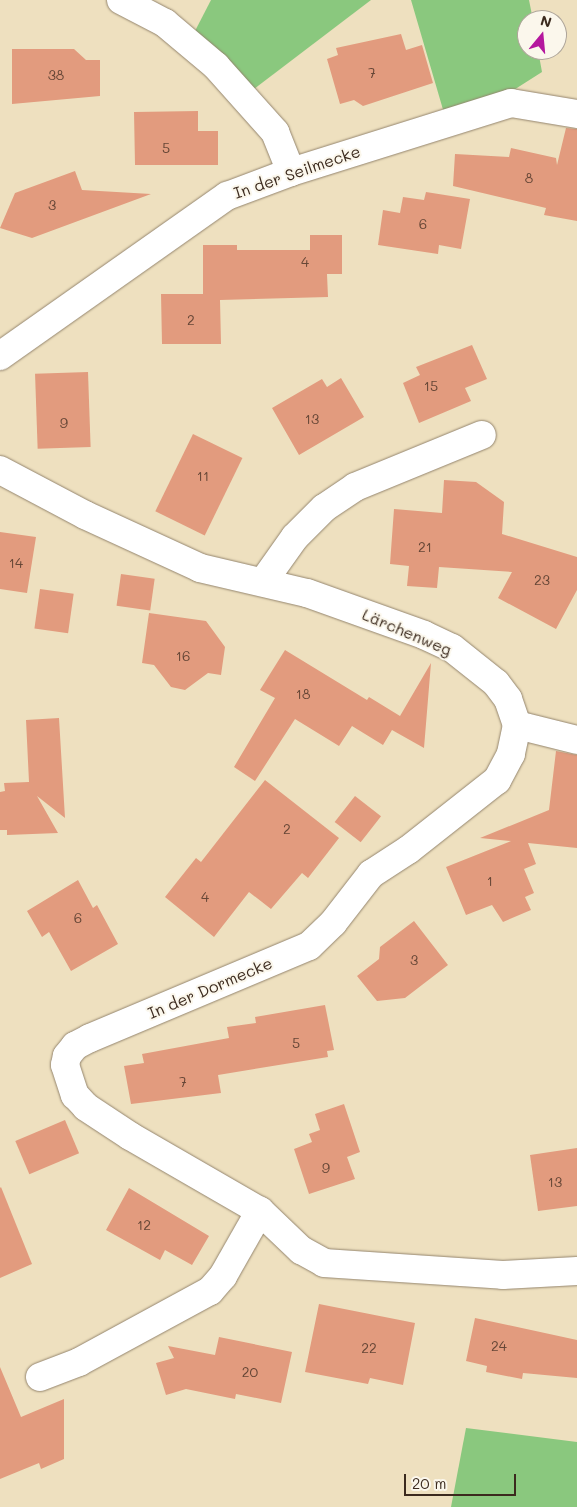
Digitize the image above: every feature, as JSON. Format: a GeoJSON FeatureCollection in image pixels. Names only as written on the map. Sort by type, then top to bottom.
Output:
{"type":"FeatureCollection","features":[{"type":"Feature","properties":{"kind":"street"},"geometry":{"type":"LineString","coordinates":[[121,0],[165,23],[216,66],[275,132],[291,172]]}},
{"type":"Feature","properties":{"kind":"street","name":"In der Seilmecke"},"geometry":{"type":"LineString","coordinates":[[0,356],[205,208],[228,196],[291,172],[511,103],[577,114]]}},
{"type":"Feature","properties":{"kind":"street"},"geometry":{"type":"LineString","coordinates":[[263,582],[295,537],[332,502],[355,487],[482,435]]}},
{"type":"Feature","properties":{"kind":"street","name":"Lärchenweg"},"geometry":{"type":"LineString","coordinates":[[0,470],[175,558],[223,574],[316,596],[452,648],[496,683],[508,699],[518,725]]}},
{"type":"Feature","properties":{"kind":"street"},"geometry":{"type":"LineString","coordinates":[[518,725],[577,740]]}},
{"type":"Feature","properties":{"kind":"street","name":"In der Dormecke"},"geometry":{"type":"LineString","coordinates":[[518,725],[511,754],[497,780],[408,850],[371,874],[333,923],[309,946],[90,1038],[67,1056],[65,1065],[68,1079],[75,1095],[86,1106],[130,1136],[260,1211],[301,1250],[324,1263],[503,1275],[577,1271]]}},
{"type":"Feature","properties":{"kind":"street"},"geometry":{"type":"LineString","coordinates":[[40,1377],[79,1362],[210,1291],[223,1276],[260,1211]]}},
{"type":"Feature","properties":{"kind":"green space"},"geometry":{"type":"Polygon","coordinates":[[[211,0],[371,0],[254,89],[195,31],[211,0]]]}},
{"type":"Feature","properties":{"kind":"green space"},"geometry":{"type":"Polygon","coordinates":[[[411,0],[529,0],[531,10],[517,10],[517,60],[540,60],[542,72],[509,93],[444,113],[411,0]]]}},
{"type":"Feature","properties":{"kind":"green space"},"geometry":{"type":"Polygon","coordinates":[[[466,1428],[577,1442],[577,1507],[451,1507],[466,1428]]]}},
{"type":"Feature","properties":{"kind":"building"},"geometry":{"type":"Polygon","coordinates":[[[401,34],[406,50],[422,45],[433,83],[363,106],[354,100],[340,104],[327,59],[338,55],[336,48],[401,34]]]}},
{"type":"Feature","properties":{"kind":"building"},"geometry":{"type":"Polygon","coordinates":[[[12,49],[74,49],[86,60],[100,60],[100,96],[12,104],[12,49]]]}},
{"type":"Feature","properties":{"kind":"building"},"geometry":{"type":"Polygon","coordinates":[[[198,111],[198,131],[218,131],[218,165],[135,165],[134,112],[198,111]]]}},
{"type":"Feature","properties":{"kind":"building"},"geometry":{"type":"Polygon","coordinates":[[[566,128],[577,129],[577,221],[544,215],[546,208],[453,186],[455,154],[509,157],[511,148],[556,158],[557,165],[566,128]]]}},
{"type":"Feature","properties":{"kind":"building"},"geometry":{"type":"Polygon","coordinates":[[[75,171],[82,190],[151,194],[32,238],[0,228],[15,193],[75,171]]]}},
{"type":"Feature","properties":{"kind":"building"},"geometry":{"type":"Polygon","coordinates":[[[426,192],[470,199],[461,249],[439,245],[438,254],[378,245],[383,210],[400,213],[403,197],[424,200],[426,192]]]}},
{"type":"Feature","properties":{"kind":"building"},"geometry":{"type":"Polygon","coordinates":[[[310,235],[342,235],[342,274],[327,274],[328,297],[220,300],[221,344],[162,344],[161,294],[203,294],[203,245],[237,245],[237,250],[310,250],[310,235]]]}},
{"type":"Feature","properties":{"kind":"building"},"geometry":{"type":"Polygon","coordinates":[[[472,345],[487,379],[465,388],[471,401],[419,423],[403,383],[420,375],[416,367],[472,345]]]}},
{"type":"Feature","properties":{"kind":"building"},"geometry":{"type":"Polygon","coordinates":[[[88,372],[91,447],[38,449],[35,374],[88,372]]]}},
{"type":"Feature","properties":{"kind":"building"},"geometry":{"type":"Polygon","coordinates":[[[341,378],[364,417],[299,455],[272,408],[322,379],[327,387],[341,378]]]}},
{"type":"Feature","properties":{"kind":"building"},"geometry":{"type":"Polygon","coordinates":[[[193,434],[242,458],[205,535],[155,511],[193,434]]]}},
{"type":"Feature","properties":{"kind":"building"},"geometry":{"type":"Polygon","coordinates":[[[444,480],[476,482],[504,502],[502,534],[577,557],[577,590],[556,629],[498,598],[512,572],[439,567],[437,588],[407,586],[409,566],[390,564],[394,509],[442,513],[444,480]]]}},
{"type":"Feature","properties":{"kind":"building"},"geometry":{"type":"Polygon","coordinates":[[[0,532],[36,537],[27,593],[0,589],[0,532]]]}},
{"type":"Feature","properties":{"kind":"building"},"geometry":{"type":"Polygon","coordinates":[[[121,574],[155,579],[150,610],[117,606],[121,574]]]}},
{"type":"Feature","properties":{"kind":"building"},"geometry":{"type":"Polygon","coordinates":[[[40,589],[74,594],[68,633],[34,629],[40,589]]]}},
{"type":"Feature","properties":{"kind":"building"},"geometry":{"type":"Polygon","coordinates":[[[149,613],[206,621],[225,647],[221,675],[208,673],[185,690],[171,687],[154,665],[142,663],[149,613]]]}},
{"type":"Feature","properties":{"kind":"building"},"geometry":{"type":"Polygon","coordinates":[[[285,650],[367,700],[369,697],[400,716],[431,663],[424,748],[392,730],[383,745],[352,726],[339,746],[295,719],[255,781],[234,767],[275,698],[260,690],[285,650]]]}},
{"type":"Feature","properties":{"kind":"building"},"geometry":{"type":"Polygon","coordinates":[[[59,718],[65,818],[37,796],[58,833],[7,835],[7,830],[0,830],[0,792],[5,791],[4,783],[29,782],[26,720],[59,718]]]}},
{"type":"Feature","properties":{"kind":"building"},"geometry":{"type":"Polygon","coordinates":[[[556,751],[577,755],[577,848],[528,843],[536,864],[524,869],[534,893],[525,897],[531,910],[503,922],[492,905],[466,915],[446,867],[511,841],[480,838],[549,810],[556,751]]]}},
{"type":"Feature","properties":{"kind":"building"},"geometry":{"type":"Polygon","coordinates":[[[265,780],[339,838],[308,878],[302,873],[271,909],[249,892],[214,937],[165,897],[196,858],[201,862],[265,780]]]}},
{"type":"Feature","properties":{"kind":"building"},"geometry":{"type":"Polygon","coordinates":[[[355,796],[381,816],[361,842],[335,822],[355,796]]]}},
{"type":"Feature","properties":{"kind":"building"},"geometry":{"type":"Polygon","coordinates":[[[78,880],[93,908],[97,905],[118,944],[71,971],[49,932],[42,937],[27,911],[78,880]]]}},
{"type":"Feature","properties":{"kind":"building"},"geometry":{"type":"Polygon","coordinates":[[[414,921],[448,965],[405,998],[377,1001],[357,976],[379,959],[380,947],[414,921]]]}},
{"type":"Feature","properties":{"kind":"building"},"geometry":{"type":"Polygon","coordinates":[[[325,1005],[334,1050],[327,1051],[328,1057],[218,1075],[221,1093],[131,1104],[124,1066],[144,1063],[142,1054],[229,1038],[227,1027],[256,1023],[255,1017],[325,1005]]]}},
{"type":"Feature","properties":{"kind":"building"},"geometry":{"type":"Polygon","coordinates":[[[344,1104],[360,1152],[347,1157],[355,1179],[309,1194],[294,1149],[312,1142],[309,1134],[320,1130],[315,1114],[344,1104]]]}},
{"type":"Feature","properties":{"kind":"building"},"geometry":{"type":"Polygon","coordinates":[[[65,1120],[79,1153],[29,1174],[15,1141],[65,1120]]]}},
{"type":"Feature","properties":{"kind":"building"},"geometry":{"type":"Polygon","coordinates":[[[577,1148],[577,1206],[538,1211],[530,1155],[577,1148]]]}},
{"type":"Feature","properties":{"kind":"building"},"geometry":{"type":"Polygon","coordinates":[[[0,1188],[32,1264],[0,1278],[0,1188]]]}},
{"type":"Feature","properties":{"kind":"building"},"geometry":{"type":"Polygon","coordinates":[[[129,1188],[209,1236],[192,1265],[165,1250],[160,1260],[106,1230],[129,1188]]]}},
{"type":"Feature","properties":{"kind":"building"},"geometry":{"type":"Polygon","coordinates":[[[319,1304],[415,1323],[403,1385],[370,1378],[368,1384],[305,1372],[319,1304]]]}},
{"type":"Feature","properties":{"kind":"building"},"geometry":{"type":"Polygon","coordinates":[[[475,1318],[577,1340],[577,1378],[523,1373],[522,1379],[486,1372],[487,1366],[466,1361],[475,1318]]]}},
{"type":"Feature","properties":{"kind":"building"},"geometry":{"type":"Polygon","coordinates":[[[219,1337],[292,1352],[281,1403],[236,1394],[235,1399],[186,1389],[166,1395],[156,1363],[174,1358],[168,1346],[215,1355],[219,1337]]]}},
{"type":"Feature","properties":{"kind":"building"},"geometry":{"type":"Polygon","coordinates":[[[0,1367],[21,1417],[64,1399],[64,1459],[41,1469],[39,1463],[0,1479],[0,1367]]]}}]}
